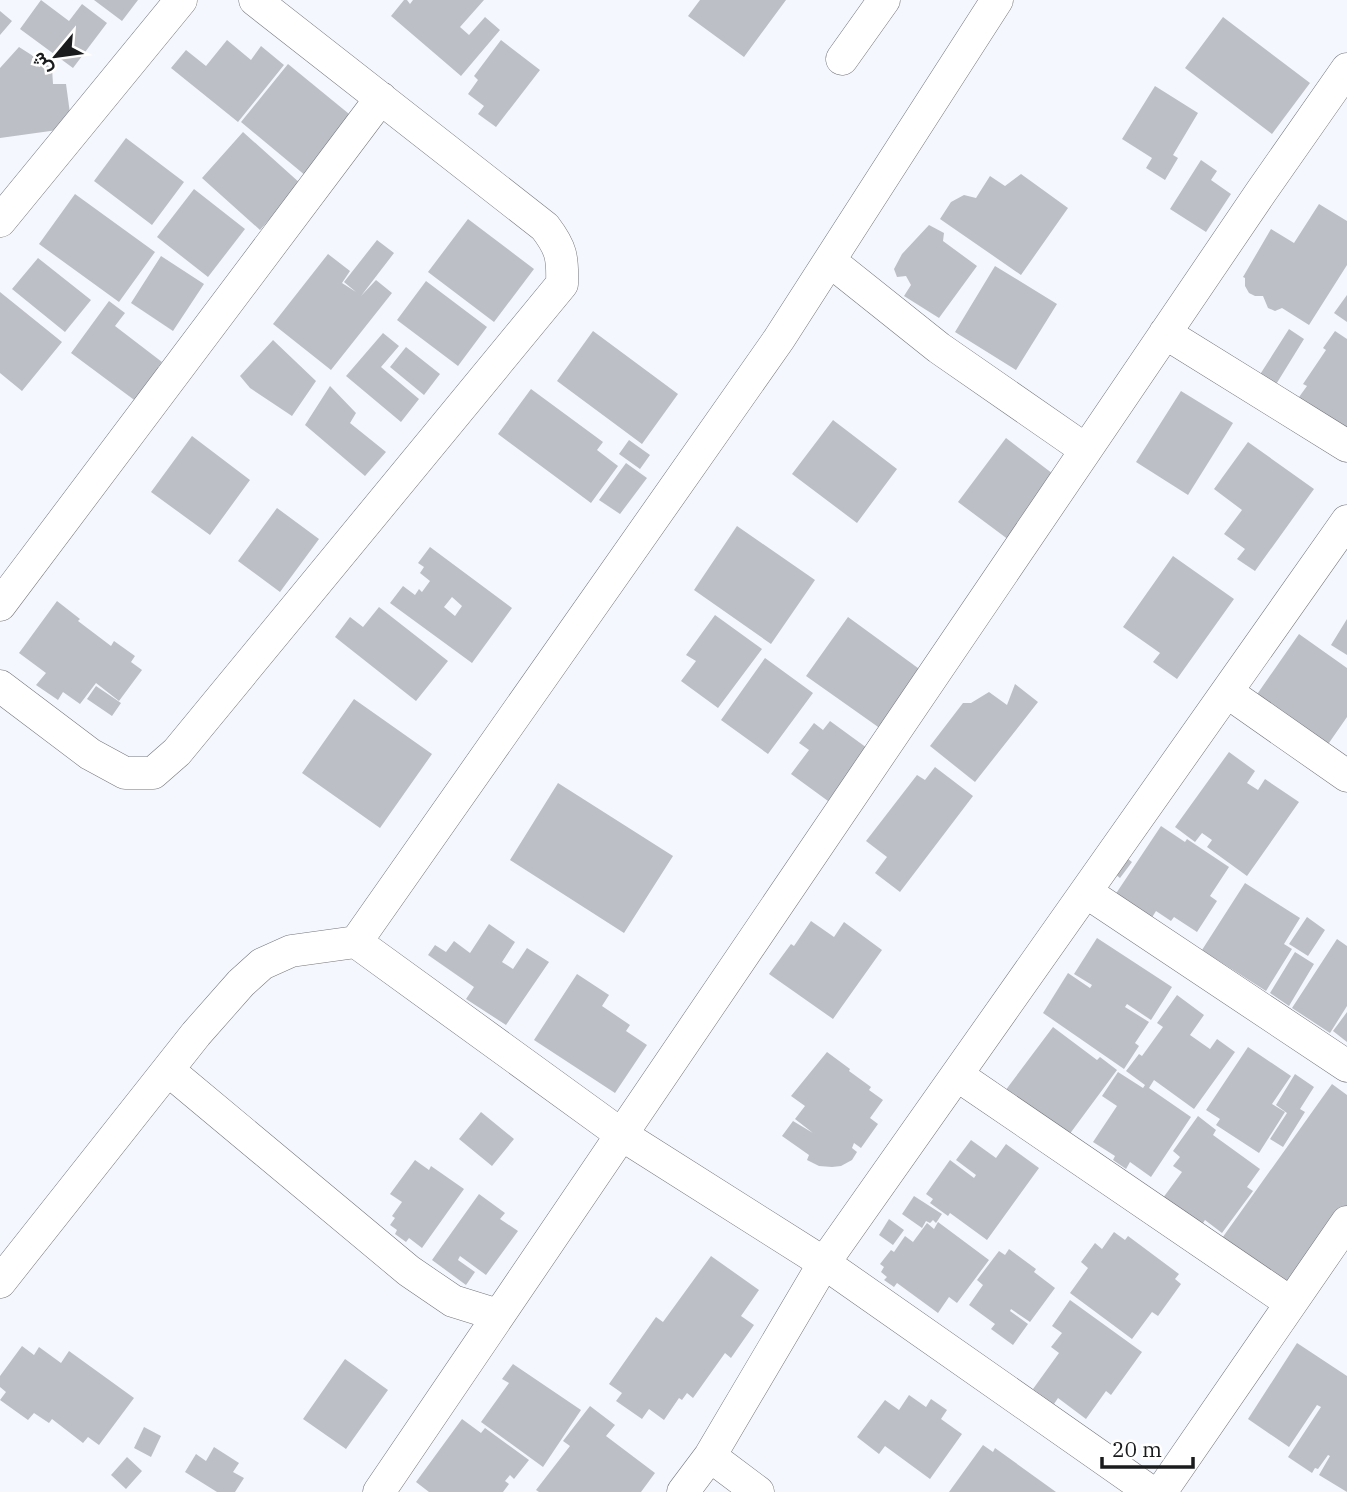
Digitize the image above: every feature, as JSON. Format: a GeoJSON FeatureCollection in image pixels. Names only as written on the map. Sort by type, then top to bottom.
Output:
{"type":"FeatureCollection","features":[{"type":"Feature","properties":{"kind":"street"},"geometry":{"type":"LineString","coordinates":[[0,221],[181,0]]}},
{"type":"Feature","properties":{"kind":"street"},"geometry":{"type":"LineString","coordinates":[[0,686],[90,754],[125,773],[153,773],[177,752],[562,284],[563,260],[557,243],[545,227],[256,0]]}},
{"type":"Feature","properties":{"kind":"street"},"geometry":{"type":"LineString","coordinates":[[842,59],[884,0]]}},
{"type":"Feature","properties":{"kind":"street"},"geometry":{"type":"LineString","coordinates":[[356,942],[779,339],[997,0]]}},
{"type":"Feature","properties":{"kind":"street"},"geometry":{"type":"LineString","coordinates":[[379,1492],[1347,69]]}},
{"type":"Feature","properties":{"kind":"street"},"geometry":{"type":"LineString","coordinates":[[0,605],[381,98]]}},
{"type":"Feature","properties":{"kind":"street"},"geometry":{"type":"LineString","coordinates":[[830,261],[939,348],[1086,450]]}},
{"type":"Feature","properties":{"kind":"street"},"geometry":{"type":"LineString","coordinates":[[1165,334],[1347,446]]}},
{"type":"Feature","properties":{"kind":"street"},"geometry":{"type":"LineString","coordinates":[[683,1492],[710,1456],[824,1263],[1347,521]]}},
{"type":"Feature","properties":{"kind":"street"},"geometry":{"type":"LineString","coordinates":[[1227,692],[1347,776]]}},
{"type":"Feature","properties":{"kind":"street"},"geometry":{"type":"LineString","coordinates":[[1086,892],[1347,1066]]}},
{"type":"Feature","properties":{"kind":"street"},"geometry":{"type":"LineString","coordinates":[[0,1282],[168,1070],[241,983],[262,964],[292,951],[356,942],[622,1135],[824,1263],[1151,1492]]}},
{"type":"Feature","properties":{"kind":"street"},"geometry":{"type":"LineString","coordinates":[[168,1070],[409,1271],[453,1301],[498,1315]]}},
{"type":"Feature","properties":{"kind":"street"},"geometry":{"type":"LineString","coordinates":[[957,1075],[1291,1303]]}},
{"type":"Feature","properties":{"kind":"street"},"geometry":{"type":"LineString","coordinates":[[1161,1492],[1347,1222]]}},
{"type":"Feature","properties":{"kind":"street"},"geometry":{"type":"LineString","coordinates":[[710,1456],[758,1492]]}},
{"type":"Feature","properties":{"kind":"building"},"geometry":{"type":"Polygon","coordinates":[[[41,0],[69,21],[82,4],[107,23],[73,68],[20,29],[41,0]]]}},
{"type":"Feature","properties":{"kind":"building"},"geometry":{"type":"Polygon","coordinates":[[[94,0],[138,0],[122,21],[94,0]]]}},
{"type":"Feature","properties":{"kind":"building"},"geometry":{"type":"Polygon","coordinates":[[[404,0],[410,4],[413,0],[484,0],[460,27],[469,35],[485,17],[500,30],[461,76],[391,16],[404,0]]]}},
{"type":"Feature","properties":{"kind":"building"},"geometry":{"type":"Polygon","coordinates":[[[700,0],[786,0],[744,57],[688,16],[700,0]]]}},
{"type":"Feature","properties":{"kind":"building"},"geometry":{"type":"Polygon","coordinates":[[[0,11],[12,21],[0,35],[0,11]]]}},
{"type":"Feature","properties":{"kind":"building"},"geometry":{"type":"Polygon","coordinates":[[[1223,17],[1310,83],[1272,134],[1185,68],[1223,17]]]}},
{"type":"Feature","properties":{"kind":"building"},"geometry":{"type":"Polygon","coordinates":[[[227,40],[251,60],[261,46],[284,65],[238,122],[171,68],[186,50],[206,66],[227,40]]]}},
{"type":"Feature","properties":{"kind":"building"},"geometry":{"type":"Polygon","coordinates":[[[501,40],[540,70],[496,127],[478,114],[484,106],[468,94],[478,80],[474,76],[501,40]]]}},
{"type":"Feature","properties":{"kind":"building"},"geometry":{"type":"Polygon","coordinates":[[[19,47],[52,68],[53,84],[66,84],[72,128],[0,138],[0,68],[19,47]]]}},
{"type":"Feature","properties":{"kind":"building"},"geometry":{"type":"Polygon","coordinates":[[[288,64],[354,118],[306,176],[241,122],[288,64]]]}},
{"type":"Feature","properties":{"kind":"building"},"geometry":{"type":"Polygon","coordinates":[[[1155,86],[1198,113],[1173,155],[1178,158],[1165,180],[1146,168],[1152,158],[1122,139],[1155,86]]]}},
{"type":"Feature","properties":{"kind":"building"},"geometry":{"type":"Polygon","coordinates":[[[243,132],[301,184],[260,230],[202,178],[243,132]]]}},
{"type":"Feature","properties":{"kind":"building"},"geometry":{"type":"Polygon","coordinates":[[[126,138],[184,182],[152,225],[94,181],[126,138]]]}},
{"type":"Feature","properties":{"kind":"building"},"geometry":{"type":"Polygon","coordinates":[[[1201,160],[1217,171],[1211,180],[1231,194],[1206,232],[1170,209],[1201,160]]]}},
{"type":"Feature","properties":{"kind":"building"},"geometry":{"type":"Polygon","coordinates":[[[1021,174],[1068,208],[1021,275],[940,219],[951,202],[964,195],[976,198],[990,176],[1005,186],[1021,174]]]}},
{"type":"Feature","properties":{"kind":"building"},"geometry":{"type":"Polygon","coordinates":[[[194,189],[245,229],[208,277],[157,237],[194,189]]]}},
{"type":"Feature","properties":{"kind":"building"},"geometry":{"type":"Polygon","coordinates":[[[75,194],[155,252],[119,302],[39,244],[75,194]]]}},
{"type":"Feature","properties":{"kind":"building"},"geometry":{"type":"Polygon","coordinates":[[[1319,204],[1347,221],[1347,265],[1309,325],[1282,308],[1275,311],[1268,308],[1263,296],[1249,293],[1243,277],[1271,229],[1294,243],[1319,204]]]}},
{"type":"Feature","properties":{"kind":"building"},"geometry":{"type":"Polygon","coordinates":[[[468,219],[534,269],[494,322],[428,272],[468,219]]]}},
{"type":"Feature","properties":{"kind":"building"},"geometry":{"type":"Polygon","coordinates":[[[929,225],[944,233],[943,241],[977,266],[939,318],[904,296],[911,285],[906,276],[897,277],[894,269],[902,254],[929,225]]]}},
{"type":"Feature","properties":{"kind":"building"},"geometry":{"type":"Polygon","coordinates":[[[377,240],[394,253],[361,296],[376,280],[392,293],[331,370],[273,324],[328,254],[350,271],[342,283],[356,292],[344,282],[377,240]]]}},
{"type":"Feature","properties":{"kind":"building"},"geometry":{"type":"Polygon","coordinates":[[[161,256],[204,284],[173,331],[131,303],[161,256]]]}},
{"type":"Feature","properties":{"kind":"building"},"geometry":{"type":"Polygon","coordinates":[[[38,258],[91,300],[65,332],[12,289],[38,258]]]}},
{"type":"Feature","properties":{"kind":"building"},"geometry":{"type":"Polygon","coordinates":[[[995,266],[1057,304],[1016,370],[955,332],[995,266]]]}},
{"type":"Feature","properties":{"kind":"building"},"geometry":{"type":"Polygon","coordinates":[[[426,281],[487,327],[458,366],[397,320],[426,281]]]}},
{"type":"Feature","properties":{"kind":"building"},"geometry":{"type":"Polygon","coordinates":[[[0,292],[62,342],[22,391],[0,373],[0,292]]]}},
{"type":"Feature","properties":{"kind":"building"},"geometry":{"type":"Polygon","coordinates":[[[1347,295],[1347,322],[1334,313],[1347,295]]]}},
{"type":"Feature","properties":{"kind":"building"},"geometry":{"type":"Polygon","coordinates":[[[109,301],[125,313],[115,326],[162,362],[158,367],[165,372],[141,405],[71,353],[109,301]]]}},
{"type":"Feature","properties":{"kind":"building"},"geometry":{"type":"Polygon","coordinates":[[[1289,329],[1304,339],[1275,386],[1259,376],[1289,329]]]}},
{"type":"Feature","properties":{"kind":"building"},"geometry":{"type":"Polygon","coordinates":[[[593,331],[678,394],[642,444],[557,381],[593,331]]]}},
{"type":"Feature","properties":{"kind":"building"},"geometry":{"type":"Polygon","coordinates":[[[1335,331],[1347,339],[1347,440],[1294,404],[1307,386],[1303,384],[1326,350],[1323,348],[1335,331]]]}},
{"type":"Feature","properties":{"kind":"building"},"geometry":{"type":"Polygon","coordinates":[[[383,333],[399,346],[381,367],[419,399],[401,422],[346,376],[383,333]]]}},
{"type":"Feature","properties":{"kind":"building"},"geometry":{"type":"Polygon","coordinates":[[[273,340],[316,381],[292,416],[250,388],[240,376],[273,340]]]}},
{"type":"Feature","properties":{"kind":"building"},"geometry":{"type":"Polygon","coordinates":[[[406,347],[440,374],[424,395],[390,367],[406,347]]]}},
{"type":"Feature","properties":{"kind":"building"},"geometry":{"type":"Polygon","coordinates":[[[330,386],[356,413],[350,423],[386,452],[365,476],[305,425],[330,386]]]}},
{"type":"Feature","properties":{"kind":"building"},"geometry":{"type":"Polygon","coordinates":[[[531,389],[603,442],[597,450],[618,466],[591,503],[498,434],[531,389]]]}},
{"type":"Feature","properties":{"kind":"building"},"geometry":{"type":"Polygon","coordinates":[[[1181,391],[1233,423],[1188,495],[1136,462],[1181,391]]]}},
{"type":"Feature","properties":{"kind":"building"},"geometry":{"type":"Polygon","coordinates":[[[833,420],[897,469],[857,523],[792,474],[833,420]]]}},
{"type":"Feature","properties":{"kind":"building"},"geometry":{"type":"Polygon","coordinates":[[[192,436],[250,480],[210,535],[151,492],[192,436]]]}},
{"type":"Feature","properties":{"kind":"building"},"geometry":{"type":"Polygon","coordinates":[[[1006,438],[1061,480],[1013,543],[958,502],[1006,438]]]}},
{"type":"Feature","properties":{"kind":"building"},"geometry":{"type":"Polygon","coordinates":[[[629,440],[650,455],[640,469],[619,454],[629,440]]]}},
{"type":"Feature","properties":{"kind":"building"},"geometry":{"type":"Polygon","coordinates":[[[1248,442],[1314,489],[1255,571],[1237,559],[1245,549],[1224,534],[1242,510],[1214,489],[1248,442]]]}},
{"type":"Feature","properties":{"kind":"building"},"geometry":{"type":"Polygon","coordinates":[[[626,463],[647,478],[620,514],[599,500],[626,463]]]}},
{"type":"Feature","properties":{"kind":"building"},"geometry":{"type":"Polygon","coordinates":[[[277,508],[319,539],[280,592],[238,561],[277,508]]]}},
{"type":"Feature","properties":{"kind":"building"},"geometry":{"type":"Polygon","coordinates":[[[737,526],[815,580],[771,644],[694,590],[737,526]]]}},
{"type":"Feature","properties":{"kind":"building"},"geometry":{"type":"Polygon","coordinates":[[[430,547],[512,608],[472,663],[390,603],[403,586],[415,595],[419,589],[422,592],[430,581],[420,573],[424,567],[418,563],[430,547]],[[452,597],[444,607],[455,616],[462,606],[452,597]]]}},
{"type":"Feature","properties":{"kind":"building"},"geometry":{"type":"Polygon","coordinates":[[[1173,556],[1234,599],[1177,679],[1153,662],[1160,653],[1123,627],[1173,556]]]}},
{"type":"Feature","properties":{"kind":"building"},"geometry":{"type":"Polygon","coordinates":[[[57,601],[111,646],[114,641],[135,656],[131,662],[142,670],[119,701],[96,683],[80,704],[63,692],[58,700],[36,685],[46,673],[19,653],[57,601]]]}},
{"type":"Feature","properties":{"kind":"building"},"geometry":{"type":"Polygon","coordinates":[[[379,607],[448,661],[416,701],[335,637],[350,617],[363,627],[379,607]]]}},
{"type":"Feature","properties":{"kind":"building"},"geometry":{"type":"Polygon","coordinates":[[[715,615],[762,649],[718,708],[681,681],[696,661],[686,655],[715,615]]]}},
{"type":"Feature","properties":{"kind":"building"},"geometry":{"type":"Polygon","coordinates":[[[848,617],[922,671],[881,729],[806,676],[848,617]]]}},
{"type":"Feature","properties":{"kind":"building"},"geometry":{"type":"Polygon","coordinates":[[[1347,619],[1347,655],[1331,645],[1347,619]]]}},
{"type":"Feature","properties":{"kind":"building"},"geometry":{"type":"Polygon","coordinates":[[[1299,634],[1347,668],[1347,717],[1322,753],[1251,703],[1299,634]]]}},
{"type":"Feature","properties":{"kind":"building"},"geometry":{"type":"Polygon","coordinates":[[[765,658],[813,693],[768,754],[721,720],[765,658]]]}},
{"type":"Feature","properties":{"kind":"building"},"geometry":{"type":"Polygon","coordinates":[[[1015,684],[1038,702],[975,782],[930,746],[963,703],[971,703],[989,692],[1007,705],[1015,684]]]}},
{"type":"Feature","properties":{"kind":"building"},"geometry":{"type":"Polygon","coordinates":[[[96,686],[121,703],[112,716],[87,699],[96,686]]]}},
{"type":"Feature","properties":{"kind":"building"},"geometry":{"type":"Polygon","coordinates":[[[354,699],[432,754],[380,828],[302,773],[354,699]]]}},
{"type":"Feature","properties":{"kind":"building"},"geometry":{"type":"Polygon","coordinates":[[[830,721],[867,748],[828,801],[791,774],[809,750],[799,743],[814,723],[823,730],[830,721]]]}},
{"type":"Feature","properties":{"kind":"building"},"geometry":{"type":"Polygon","coordinates":[[[1229,752],[1255,771],[1247,783],[1258,790],[1265,779],[1299,802],[1247,876],[1207,847],[1212,840],[1202,833],[1195,842],[1175,827],[1229,752]]]}},
{"type":"Feature","properties":{"kind":"building"},"geometry":{"type":"Polygon","coordinates":[[[935,767],[973,796],[900,892],[875,873],[887,857],[866,841],[917,775],[925,780],[935,767]]]}},
{"type":"Feature","properties":{"kind":"building"},"geometry":{"type":"Polygon","coordinates":[[[558,783],[673,856],[624,933],[510,860],[558,783]]]}},
{"type":"Feature","properties":{"kind":"building"},"geometry":{"type":"Polygon","coordinates":[[[1161,826],[1185,842],[1187,839],[1229,867],[1210,896],[1217,901],[1197,932],[1174,917],[1171,921],[1156,911],[1151,919],[1115,895],[1161,826]]]}},
{"type":"Feature","properties":{"kind":"building"},"geometry":{"type":"Polygon","coordinates":[[[1120,853],[1132,862],[1120,878],[1109,869],[1120,853]]]}},
{"type":"Feature","properties":{"kind":"building"},"geometry":{"type":"Polygon","coordinates":[[[1245,883],[1300,918],[1284,944],[1292,949],[1266,991],[1202,950],[1245,883]]]}},
{"type":"Feature","properties":{"kind":"building"},"geometry":{"type":"Polygon","coordinates":[[[1307,917],[1325,930],[1308,956],[1289,944],[1307,917]]]}},
{"type":"Feature","properties":{"kind":"building"},"geometry":{"type":"Polygon","coordinates":[[[811,921],[834,937],[844,922],[882,950],[833,1019],[769,974],[791,944],[794,946],[811,921]]]}},
{"type":"Feature","properties":{"kind":"building"},"geometry":{"type":"Polygon","coordinates":[[[489,924],[515,942],[502,962],[513,969],[527,948],[549,962],[506,1025],[466,999],[474,987],[428,955],[435,945],[446,952],[454,941],[470,953],[489,924]]]}},
{"type":"Feature","properties":{"kind":"building"},"geometry":{"type":"Polygon","coordinates":[[[1097,938],[1172,987],[1151,1020],[1127,1004],[1125,1007],[1149,1022],[1135,1043],[1139,1046],[1124,1069],[1043,1013],[1068,973],[1090,988],[1092,985],[1074,974],[1097,938]]]}},
{"type":"Feature","properties":{"kind":"building"},"geometry":{"type":"Polygon","coordinates":[[[1337,939],[1347,946],[1347,1006],[1330,1033],[1292,1008],[1337,939]]]}},
{"type":"Feature","properties":{"kind":"building"},"geometry":{"type":"Polygon","coordinates":[[[1295,952],[1314,964],[1289,1006],[1270,993],[1295,952]]]}},
{"type":"Feature","properties":{"kind":"building"},"geometry":{"type":"Polygon","coordinates":[[[577,974],[609,995],[602,1006],[630,1025],[626,1031],[647,1045],[615,1093],[534,1040],[577,974]]]}},
{"type":"Feature","properties":{"kind":"building"},"geometry":{"type":"Polygon","coordinates":[[[1177,995],[1204,1015],[1190,1035],[1210,1049],[1217,1039],[1235,1052],[1194,1109],[1154,1080],[1149,1088],[1191,1117],[1151,1177],[1130,1162],[1126,1169],[1113,1160],[1115,1156],[1093,1142],[1117,1106],[1102,1096],[1118,1072],[1143,1088],[1145,1085],[1126,1071],[1139,1054],[1142,1056],[1163,1027],[1157,1023],[1177,995]]]}},
{"type":"Feature","properties":{"kind":"building"},"geometry":{"type":"Polygon","coordinates":[[[1347,1012],[1347,1042],[1333,1031],[1347,1012]]]}},
{"type":"Feature","properties":{"kind":"building"},"geometry":{"type":"Polygon","coordinates":[[[1053,1027],[1097,1060],[1100,1057],[1117,1070],[1066,1139],[1005,1091],[1053,1027]]]}},
{"type":"Feature","properties":{"kind":"building"},"geometry":{"type":"Polygon","coordinates":[[[1248,1047],[1291,1076],[1272,1104],[1285,1112],[1259,1153],[1216,1125],[1220,1119],[1206,1110],[1248,1047]]]}},
{"type":"Feature","properties":{"kind":"building"},"geometry":{"type":"Polygon","coordinates":[[[827,1052],[883,1100],[870,1118],[878,1124],[861,1148],[854,1143],[852,1148],[857,1152],[852,1160],[832,1167],[819,1166],[807,1160],[809,1155],[782,1136],[793,1121],[813,1133],[795,1119],[805,1106],[791,1096],[827,1052]]]}},
{"type":"Feature","properties":{"kind":"building"},"geometry":{"type":"Polygon","coordinates":[[[1295,1074],[1314,1087],[1300,1109],[1305,1112],[1283,1147],[1270,1139],[1287,1113],[1276,1105],[1295,1074]]]}},
{"type":"Feature","properties":{"kind":"building"},"geometry":{"type":"Polygon","coordinates":[[[1332,1084],[1347,1095],[1347,1212],[1290,1291],[1266,1274],[1269,1269],[1245,1252],[1242,1257],[1220,1241],[1332,1084]]]}},
{"type":"Feature","properties":{"kind":"building"},"geometry":{"type":"Polygon","coordinates":[[[481,1112],[514,1139],[492,1166],[459,1139],[481,1112]]]}},
{"type":"Feature","properties":{"kind":"building"},"geometry":{"type":"Polygon","coordinates":[[[1198,1116],[1216,1130],[1213,1135],[1260,1169],[1247,1187],[1253,1191],[1222,1233],[1205,1220],[1201,1226],[1163,1198],[1182,1172],[1173,1166],[1180,1157],[1173,1151],[1198,1116]]]}},
{"type":"Feature","properties":{"kind":"building"},"geometry":{"type":"Polygon","coordinates":[[[971,1140],[996,1158],[1006,1144],[1039,1168],[987,1240],[950,1213],[948,1216],[930,1203],[933,1199],[926,1194],[950,1160],[974,1178],[976,1175],[956,1160],[971,1140]]]}},
{"type":"Feature","properties":{"kind":"building"},"geometry":{"type":"Polygon","coordinates":[[[415,1160],[429,1170],[431,1166],[464,1189],[422,1248],[409,1238],[406,1242],[395,1234],[397,1230],[390,1225],[395,1218],[392,1216],[402,1202],[390,1194],[415,1160]]]}},
{"type":"Feature","properties":{"kind":"building"},"geometry":{"type":"Polygon","coordinates":[[[479,1194],[505,1213],[500,1219],[518,1231],[486,1275],[460,1256],[458,1260],[475,1272],[466,1285],[432,1260],[479,1194]]]}},
{"type":"Feature","properties":{"kind":"building"},"geometry":{"type":"Polygon","coordinates":[[[914,1196],[942,1214],[936,1223],[933,1220],[930,1223],[926,1221],[922,1228],[902,1214],[914,1196]]]}},
{"type":"Feature","properties":{"kind":"building"},"geometry":{"type":"Polygon","coordinates":[[[889,1219],[904,1230],[893,1245],[879,1235],[889,1219]]]}},
{"type":"Feature","properties":{"kind":"building"},"geometry":{"type":"Polygon","coordinates":[[[938,1222],[989,1260],[957,1303],[949,1297],[938,1313],[897,1283],[894,1287],[884,1280],[887,1277],[881,1272],[884,1267],[880,1264],[891,1250],[894,1252],[905,1236],[913,1242],[927,1223],[934,1229],[938,1222]]]}},
{"type":"Feature","properties":{"kind":"building"},"geometry":{"type":"Polygon","coordinates":[[[1114,1232],[1125,1240],[1128,1236],[1179,1274],[1175,1279],[1181,1284],[1158,1316],[1152,1312],[1132,1339],[1070,1293],[1088,1268],[1081,1262],[1095,1243],[1102,1249],[1114,1232]]]}},
{"type":"Feature","properties":{"kind":"building"},"geometry":{"type":"Polygon","coordinates":[[[1009,1249],[1036,1269],[1034,1272],[1055,1288],[1030,1322],[1011,1309],[1010,1311],[1028,1324],[1013,1345],[991,1329],[995,1324],[969,1305],[983,1285],[977,1280],[999,1251],[1005,1255],[1009,1249]]]}},
{"type":"Feature","properties":{"kind":"building"},"geometry":{"type":"Polygon","coordinates":[[[711,1256],[759,1290],[741,1316],[754,1325],[731,1358],[725,1353],[693,1398],[687,1393],[682,1400],[679,1398],[664,1420],[649,1409],[642,1419],[616,1401],[622,1393],[609,1384],[656,1317],[663,1322],[711,1256]]]}},
{"type":"Feature","properties":{"kind":"building"},"geometry":{"type":"Polygon","coordinates":[[[1070,1300],[1142,1352],[1111,1395],[1106,1391],[1086,1419],[1058,1398],[1054,1404],[1033,1389],[1059,1353],[1051,1347],[1062,1333],[1052,1326],[1070,1300]]]}},
{"type":"Feature","properties":{"kind":"building"},"geometry":{"type":"Polygon","coordinates":[[[1297,1343],[1347,1376],[1347,1492],[1319,1475],[1330,1456],[1328,1455],[1312,1473],[1288,1457],[1321,1407],[1317,1405],[1289,1447],[1248,1419],[1297,1343]]]}},
{"type":"Feature","properties":{"kind":"building"},"geometry":{"type":"Polygon","coordinates":[[[22,1346],[34,1355],[39,1347],[61,1363],[69,1351],[134,1398],[99,1445],[88,1437],[83,1443],[52,1419],[49,1423],[34,1413],[28,1420],[0,1400],[6,1392],[0,1387],[0,1376],[22,1346]]]}},
{"type":"Feature","properties":{"kind":"building"},"geometry":{"type":"Polygon","coordinates":[[[345,1359],[388,1390],[346,1449],[303,1419],[345,1359]]]}},
{"type":"Feature","properties":{"kind":"building"},"geometry":{"type":"Polygon","coordinates":[[[513,1364],[581,1410],[543,1467],[481,1422],[509,1383],[502,1379],[513,1364]]]}},
{"type":"Feature","properties":{"kind":"building"},"geometry":{"type":"Polygon","coordinates":[[[909,1395],[926,1407],[931,1399],[947,1410],[941,1419],[962,1434],[930,1479],[885,1446],[879,1454],[857,1437],[885,1400],[899,1410],[909,1395]]]}},
{"type":"Feature","properties":{"kind":"building"},"geometry":{"type":"Polygon","coordinates":[[[590,1406],[615,1425],[606,1436],[655,1473],[641,1492],[539,1492],[536,1490],[570,1446],[563,1441],[590,1406]]]}},
{"type":"Feature","properties":{"kind":"building"},"geometry":{"type":"Polygon","coordinates":[[[462,1419],[481,1433],[485,1428],[529,1460],[514,1479],[510,1475],[505,1481],[509,1484],[503,1492],[429,1492],[416,1482],[462,1419]]]}},
{"type":"Feature","properties":{"kind":"building"},"geometry":{"type":"Polygon","coordinates":[[[144,1427],[161,1436],[151,1457],[134,1448],[144,1427]]]}},
{"type":"Feature","properties":{"kind":"building"},"geometry":{"type":"Polygon","coordinates":[[[983,1445],[993,1452],[995,1448],[1056,1492],[949,1492],[983,1445]]]}},
{"type":"Feature","properties":{"kind":"building"},"geometry":{"type":"Polygon","coordinates":[[[214,1447],[239,1463],[233,1472],[244,1478],[235,1492],[217,1492],[185,1472],[196,1454],[206,1461],[214,1447]]]}},
{"type":"Feature","properties":{"kind":"building"},"geometry":{"type":"Polygon","coordinates":[[[127,1457],[142,1471],[126,1489],[111,1475],[127,1457]]]}}]}
